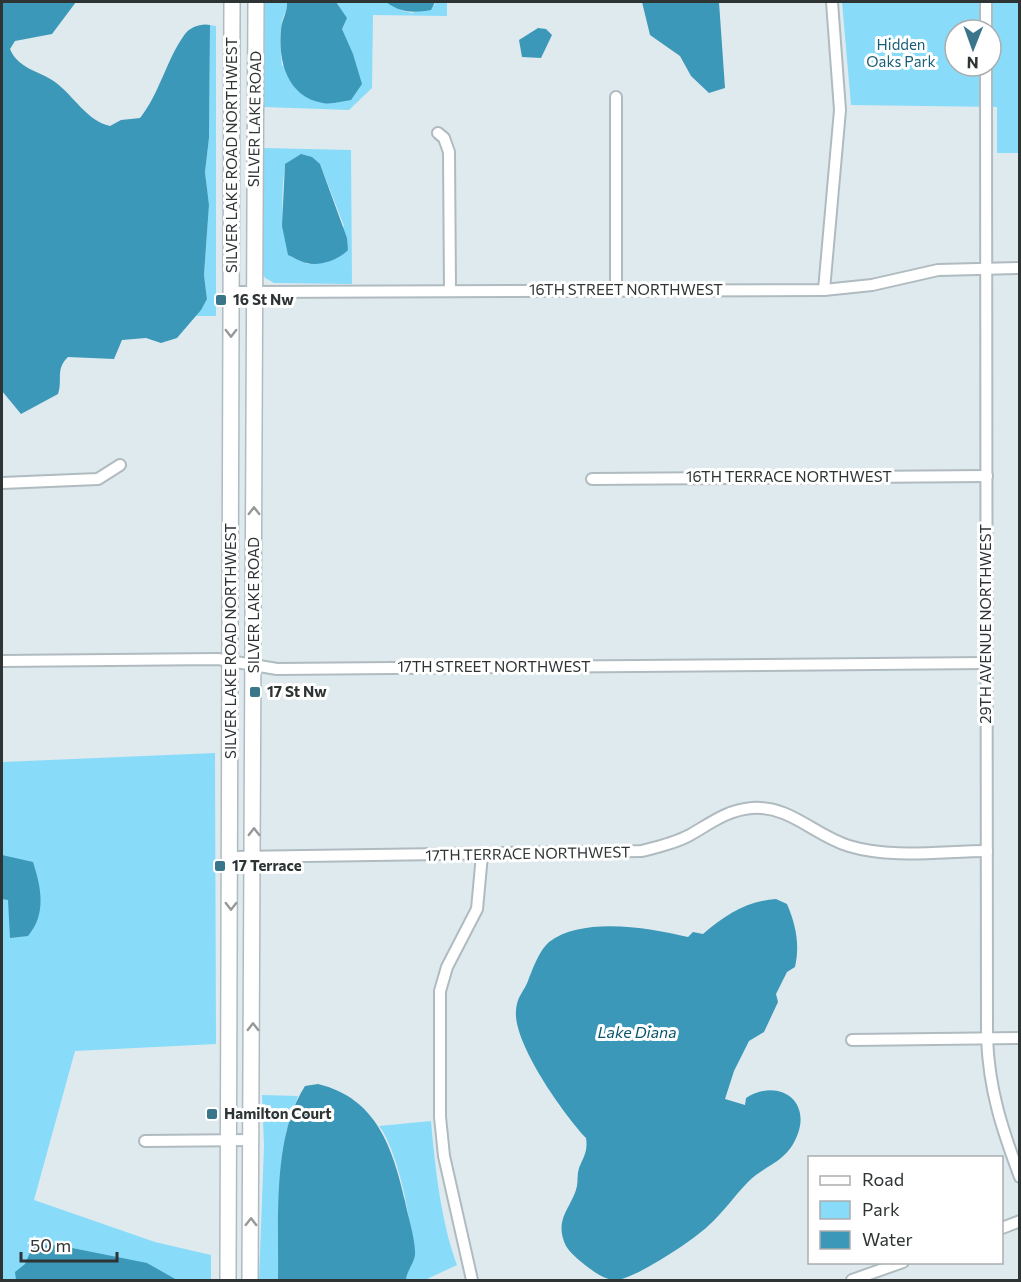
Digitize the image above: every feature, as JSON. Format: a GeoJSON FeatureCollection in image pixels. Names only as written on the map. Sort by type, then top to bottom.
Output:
{"type":"FeatureCollection","features":[{"type":"Feature","properties":{"kind":"main road","name":"SILVER LAKE ROAD NORTHWEST"},"geometry":{"type":"LineString","coordinates":[[228,1281],[232,660],[232,2]]}},
{"type":"Feature","properties":{"kind":"main road","name":"SILVER LAKE ROAD"},"geometry":{"type":"LineString","coordinates":[[250,1281],[254,856],[256,2]]}},
{"type":"Feature","properties":{"kind":"street"},"geometry":{"type":"LineString","coordinates":[[825,290],[840,110],[832,2]]}},
{"type":"Feature","properties":{"kind":"street"},"geometry":{"type":"LineString","coordinates":[[986,2],[986,18]]}},
{"type":"Feature","properties":{"kind":"street","name":"29TH AVENUE NORTHWEST"},"geometry":{"type":"LineString","coordinates":[[986,78],[988,1074],[993,1100],[1020,1177]]}},
{"type":"Feature","properties":{"kind":"street"},"geometry":{"type":"LineString","coordinates":[[616,97],[616,290]]}},
{"type":"Feature","properties":{"kind":"street"},"geometry":{"type":"LineString","coordinates":[[438,134],[444,138],[449,152],[450,290]]}},
{"type":"Feature","properties":{"kind":"street","name":"16TH STREET NORTHWEST"},"geometry":{"type":"LineString","coordinates":[[231,292],[825,290],[872,285],[938,270],[1020,268]]}},
{"type":"Feature","properties":{"kind":"street"},"geometry":{"type":"LineString","coordinates":[[2,483],[98,479],[120,465]]}},
{"type":"Feature","properties":{"kind":"street","name":"16TH TERRACE NORTHWEST"},"geometry":{"type":"LineString","coordinates":[[592,479],[987,476]]}},
{"type":"Feature","properties":{"kind":"street","name":"17TH STREET NORTHWEST"},"geometry":{"type":"LineString","coordinates":[[2,661],[232,660],[288,669],[986,663]]}},
{"type":"Feature","properties":{"kind":"street","name":"17TH TERRACE NORTHWEST"},"geometry":{"type":"LineString","coordinates":[[231,856],[482,855],[642,851],[690,835],[725,814],[764,808],[786,813],[826,837],[861,849],[894,852],[987,851]]}},
{"type":"Feature","properties":{"kind":"street"},"geometry":{"type":"LineString","coordinates":[[472,1281],[444,1156],[440,1117],[440,991],[447,967],[477,909],[482,855]]}},
{"type":"Feature","properties":{"kind":"street"},"geometry":{"type":"LineString","coordinates":[[852,1040],[1020,1038]]}},
{"type":"Feature","properties":{"kind":"street"},"geometry":{"type":"LineString","coordinates":[[145,1141],[252,1140]]}},
{"type":"Feature","properties":{"kind":"street"},"geometry":{"type":"LineString","coordinates":[[1003,1228],[1020,1221]]}},
{"type":"Feature","properties":{"kind":"street"},"geometry":{"type":"LineString","coordinates":[[852,1281],[900,1264]]}},
{"type":"Feature","properties":{"kind":"green space"},"geometry":{"type":"Polygon","coordinates":[[[265,2],[287,2],[282,21],[280,44],[282,66],[345,37],[342,29],[346,18],[336,2],[386,2],[412,13],[435,5],[435,2],[447,2],[447,16],[373,15],[372,88],[349,110],[264,107],[265,2]]]}},
{"type":"Feature","properties":{"kind":"green space","name":"Hidden Oaks Park"},"geometry":{"type":"Polygon","coordinates":[[[842,2],[1019,2],[1019,153],[997,153],[997,107],[851,105],[842,2]]]}},
{"type":"Feature","properties":{"kind":"green space"},"geometry":{"type":"Polygon","coordinates":[[[210,25],[216,26],[216,316],[196,316],[207,299],[204,275],[209,205],[205,172],[209,138],[210,25]]]}},
{"type":"Feature","properties":{"kind":"green space"},"geometry":{"type":"Polygon","coordinates":[[[264,148],[351,150],[352,284],[274,283],[265,278],[262,272],[264,148]],[[320,164],[285,165],[282,210],[289,255],[308,264],[344,226],[320,164]]]}},
{"type":"Feature","properties":{"kind":"green space"},"geometry":{"type":"Polygon","coordinates":[[[215,753],[216,1044],[75,1051],[34,1200],[155,1242],[211,1255],[211,1280],[2,1280],[2,762],[215,753]]]}},
{"type":"Feature","properties":{"kind":"green space"},"geometry":{"type":"Polygon","coordinates":[[[262,1095],[298,1096],[286,1132],[281,1179],[278,1280],[259,1280],[264,1146],[262,1095]]]}},
{"type":"Feature","properties":{"kind":"green space"},"geometry":{"type":"Polygon","coordinates":[[[431,1121],[443,1213],[457,1265],[425,1280],[406,1280],[412,1250],[408,1213],[399,1171],[386,1137],[379,1126],[431,1121]]]}},
{"type":"Feature","properties":{"kind":"water"},"geometry":{"type":"Polygon","coordinates":[[[2,2],[76,2],[52,34],[15,41],[10,49],[18,61],[55,82],[94,119],[110,126],[121,120],[140,118],[153,98],[185,34],[196,26],[210,25],[209,138],[205,172],[209,205],[204,275],[207,299],[201,310],[177,338],[161,343],[146,338],[122,340],[114,359],[68,357],[60,370],[58,394],[21,414],[2,391],[2,2]]]}},
{"type":"Feature","properties":{"kind":"water"},"geometry":{"type":"Polygon","coordinates":[[[287,2],[336,2],[347,18],[342,29],[362,84],[351,100],[323,103],[311,99],[301,93],[287,76],[280,41],[287,2]]]}},
{"type":"Feature","properties":{"kind":"water"},"geometry":{"type":"Polygon","coordinates":[[[386,2],[435,2],[431,10],[413,12],[402,10],[386,2]]]}},
{"type":"Feature","properties":{"kind":"water"},"geometry":{"type":"Polygon","coordinates":[[[642,2],[719,2],[725,88],[709,93],[691,76],[680,56],[650,35],[642,2]]]}},
{"type":"Feature","properties":{"kind":"water"},"geometry":{"type":"Polygon","coordinates":[[[538,28],[546,29],[552,35],[541,58],[522,57],[519,40],[538,28]]]}},
{"type":"Feature","properties":{"kind":"water"},"geometry":{"type":"Polygon","coordinates":[[[301,154],[312,157],[320,164],[347,238],[348,250],[323,263],[312,264],[288,255],[282,226],[285,164],[301,154]]]}},
{"type":"Feature","properties":{"kind":"water"},"geometry":{"type":"Polygon","coordinates":[[[2,855],[33,862],[41,900],[38,919],[28,936],[10,938],[8,900],[2,899],[2,855]]]}},
{"type":"Feature","properties":{"kind":"water","name":"Lake Diana"},"geometry":{"type":"Polygon","coordinates":[[[776,899],[787,904],[793,920],[797,943],[795,967],[787,972],[776,994],[778,1002],[764,1032],[749,1041],[734,1071],[725,1099],[745,1105],[746,1098],[758,1092],[780,1091],[796,1102],[800,1112],[797,1136],[781,1158],[748,1182],[713,1221],[690,1240],[662,1259],[622,1279],[614,1280],[602,1276],[572,1254],[563,1237],[562,1221],[575,1194],[578,1170],[586,1150],[586,1138],[553,1096],[531,1059],[517,1025],[516,1011],[519,997],[542,950],[549,942],[563,934],[580,929],[617,926],[655,930],[688,937],[693,932],[703,934],[728,915],[746,906],[776,899]]]}},
{"type":"Feature","properties":{"kind":"water"},"geometry":{"type":"Polygon","coordinates":[[[318,1084],[338,1091],[355,1101],[368,1113],[388,1145],[400,1182],[414,1245],[415,1255],[406,1280],[278,1280],[278,1206],[282,1154],[294,1107],[305,1086],[318,1084]]]}},
{"type":"Feature","properties":{"kind":"water"},"geometry":{"type":"Polygon","coordinates":[[[57,1245],[147,1263],[177,1280],[16,1280],[15,1272],[25,1264],[33,1246],[57,1245]]]}},
{"type":"Feature","properties":{"kind":"place","name":"16 St Nw"},"geometry":{"type":"Point","coordinates":[221,300]}},
{"type":"Feature","properties":{"kind":"place","name":"17 St Nw"},"geometry":{"type":"Point","coordinates":[255,692]}},
{"type":"Feature","properties":{"kind":"place","name":"17 Terrace"},"geometry":{"type":"Point","coordinates":[220,866]}},
{"type":"Feature","properties":{"kind":"place","name":"Hamilton Court"},"geometry":{"type":"Point","coordinates":[212,1114]}}]}
